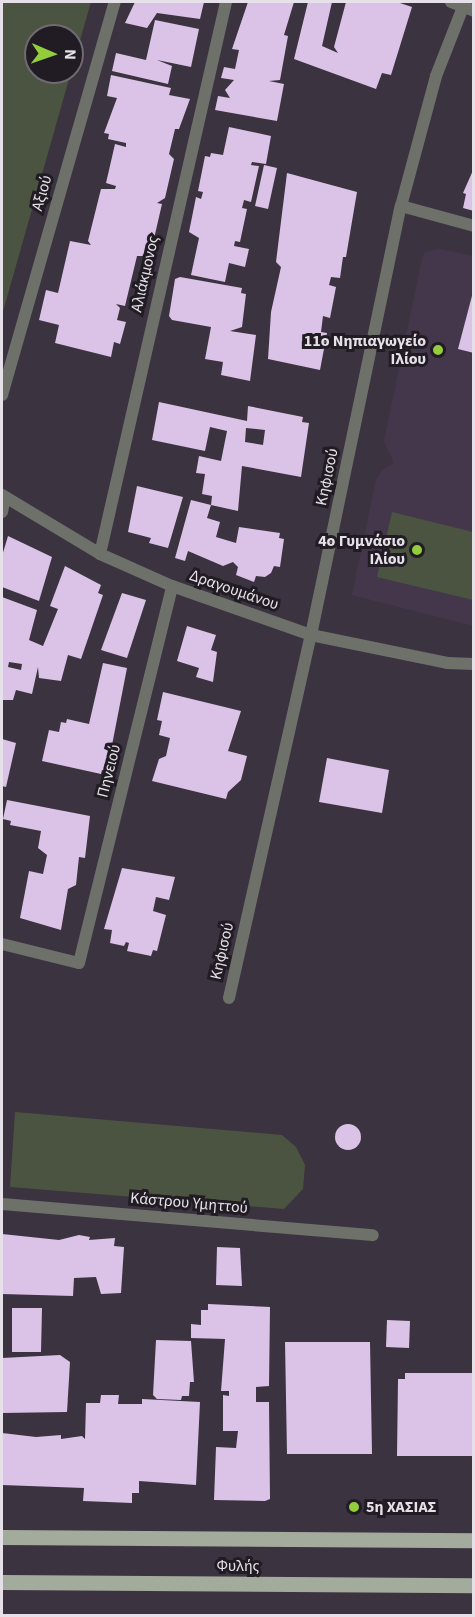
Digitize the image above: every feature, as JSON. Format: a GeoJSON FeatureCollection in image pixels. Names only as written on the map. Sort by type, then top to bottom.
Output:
{"type":"FeatureCollection","features":[{"type":"Feature","properties":{"kind":"main road","name":"Φυλής"},"geometry":{"type":"LineString","coordinates":[[2,1538],[474,1540]]}},
{"type":"Feature","properties":{"kind":"main road","name":"Φυλής"},"geometry":{"type":"LineString","coordinates":[[2,1582],[474,1585]]}},
{"type":"Feature","properties":{"kind":"street","name":"Αξιού"},"geometry":{"type":"LineString","coordinates":[[2,394],[115,2]]}},
{"type":"Feature","properties":{"kind":"street","name":"Αλιάκμονος"},"geometry":{"type":"LineString","coordinates":[[100,554],[226,2]]}},
{"type":"Feature","properties":{"kind":"street","name":"Κηφισού"},"geometry":{"type":"LineString","coordinates":[[229,998],[311,635],[401,206],[430,96],[463,5]]}},
{"type":"Feature","properties":{"kind":"street"},"geometry":{"type":"LineString","coordinates":[[401,206],[474,226]]}},
{"type":"Feature","properties":{"kind":"street","name":"Δραγουμάνου"},"geometry":{"type":"LineString","coordinates":[[3,496],[100,554],[172,586],[311,635],[436,661],[474,664]]}},
{"type":"Feature","properties":{"kind":"street"},"geometry":{"type":"LineString","coordinates":[[2,512],[3,496]]}},
{"type":"Feature","properties":{"kind":"street","name":"Πηνειού"},"geometry":{"type":"LineString","coordinates":[[2,944],[79,963],[172,586]]}},
{"type":"Feature","properties":{"kind":"street","name":"Κάστρου Υμηττού"},"geometry":{"type":"LineString","coordinates":[[2,1204],[373,1235]]}},
{"type":"Feature","properties":{"kind":"shaded area"},"geometry":{"type":"Polygon","coordinates":[[[439,249],[473,256],[473,626],[352,595],[376,480],[382,470],[394,463],[384,441],[422,259],[425,252],[439,249]]]}},
{"type":"Feature","properties":{"kind":"green space"},"geometry":{"type":"Polygon","coordinates":[[[2,2],[91,2],[84,26],[84,24],[24,24],[24,84],[68,84],[2,315],[2,2]]]}},
{"type":"Feature","properties":{"kind":"green space"},"geometry":{"type":"Polygon","coordinates":[[[392,512],[473,532],[473,600],[377,577],[392,512]]]}},
{"type":"Feature","properties":{"kind":"green space"},"geometry":{"type":"Polygon","coordinates":[[[15,1112],[282,1135],[296,1147],[305,1165],[303,1189],[284,1209],[10,1187],[15,1112]]]}},
{"type":"Feature","properties":{"kind":"building"},"geometry":{"type":"Polygon","coordinates":[[[135,2],[204,2],[200,19],[157,13],[147,28],[125,23],[135,2]]]}},
{"type":"Feature","properties":{"kind":"building"},"geometry":{"type":"Polygon","coordinates":[[[248,2],[294,2],[284,35],[288,36],[280,80],[269,81],[284,84],[277,121],[215,110],[218,96],[230,98],[225,90],[234,80],[221,78],[224,67],[235,69],[239,50],[232,49],[248,2]]]}},
{"type":"Feature","properties":{"kind":"building"},"geometry":{"type":"Polygon","coordinates":[[[308,2],[332,2],[322,46],[338,53],[334,47],[346,2],[397,2],[412,7],[391,75],[382,73],[376,89],[294,59],[308,2]]]}},
{"type":"Feature","properties":{"kind":"building"},"geometry":{"type":"Polygon","coordinates":[[[155,20],[199,29],[191,67],[157,60],[172,66],[168,84],[112,71],[116,53],[146,60],[155,20]]]}},
{"type":"Feature","properties":{"kind":"building"},"geometry":{"type":"Polygon","coordinates":[[[111,75],[171,88],[169,95],[190,99],[179,129],[175,129],[169,154],[174,159],[165,198],[157,203],[162,204],[150,256],[137,256],[125,306],[116,304],[120,308],[117,320],[126,322],[120,344],[114,342],[111,357],[55,343],[59,325],[39,320],[46,290],[58,293],[70,241],[91,245],[88,241],[101,189],[115,189],[116,186],[106,183],[115,144],[126,147],[126,143],[108,139],[109,134],[104,133],[117,98],[107,96],[111,75]]]}},
{"type":"Feature","properties":{"kind":"building"},"geometry":{"type":"Polygon","coordinates":[[[229,127],[271,136],[266,164],[252,162],[251,165],[259,166],[251,202],[244,200],[242,208],[247,209],[240,242],[235,241],[234,246],[249,249],[245,267],[229,263],[225,282],[191,275],[199,238],[189,232],[196,197],[201,199],[203,192],[198,191],[205,156],[210,157],[211,153],[223,155],[229,127]]]}},
{"type":"Feature","properties":{"kind":"building"},"geometry":{"type":"Polygon","coordinates":[[[264,165],[277,168],[268,209],[255,206],[264,165]]]}},
{"type":"Feature","properties":{"kind":"building"},"geometry":{"type":"Polygon","coordinates":[[[474,168],[474,211],[463,208],[466,194],[463,193],[474,168]]]}},
{"type":"Feature","properties":{"kind":"building"},"geometry":{"type":"Polygon","coordinates":[[[287,173],[357,192],[346,257],[343,257],[340,278],[331,277],[329,285],[336,287],[330,318],[323,316],[321,332],[327,333],[320,370],[268,359],[271,312],[281,267],[276,262],[287,173]]]}},
{"type":"Feature","properties":{"kind":"building"},"geometry":{"type":"Polygon","coordinates":[[[180,277],[242,288],[241,293],[246,294],[242,327],[230,331],[256,335],[250,381],[221,375],[223,362],[205,359],[211,327],[172,320],[169,316],[175,279],[180,277]]]}},
{"type":"Feature","properties":{"kind":"building"},"geometry":{"type":"Polygon","coordinates":[[[474,292],[474,353],[458,349],[474,292]]]}},
{"type":"Feature","properties":{"kind":"building"},"geometry":{"type":"Polygon","coordinates":[[[159,402],[247,421],[248,406],[303,417],[302,422],[309,423],[301,477],[242,466],[238,511],[211,505],[212,496],[202,494],[205,474],[196,473],[199,456],[221,461],[227,431],[210,427],[205,451],[152,440],[159,402]],[[246,428],[245,442],[263,445],[265,430],[246,428]]]}},
{"type":"Feature","properties":{"kind":"building"},"geometry":{"type":"Polygon","coordinates":[[[137,486],[183,497],[168,548],[149,543],[151,538],[128,532],[137,486]]]}},
{"type":"Feature","properties":{"kind":"building"},"geometry":{"type":"Polygon","coordinates":[[[191,500],[211,505],[207,518],[220,522],[216,537],[236,543],[239,527],[280,533],[279,538],[284,539],[280,567],[274,566],[271,573],[265,577],[256,576],[254,582],[236,575],[238,567],[233,562],[223,566],[188,551],[185,561],[175,558],[191,500]]]}},
{"type":"Feature","properties":{"kind":"building"},"geometry":{"type":"Polygon","coordinates":[[[8,536],[52,557],[39,601],[2,587],[2,556],[8,536]]]}},
{"type":"Feature","properties":{"kind":"building"},"geometry":{"type":"Polygon","coordinates":[[[65,566],[101,585],[98,593],[103,595],[81,659],[68,655],[61,681],[39,678],[38,667],[32,694],[16,690],[13,700],[2,700],[2,597],[37,610],[29,640],[43,646],[58,609],[50,606],[65,566]],[[9,662],[8,667],[21,670],[22,664],[9,662]]]}},
{"type":"Feature","properties":{"kind":"building"},"geometry":{"type":"Polygon","coordinates":[[[122,593],[146,600],[127,658],[101,650],[122,593]]]}},
{"type":"Feature","properties":{"kind":"building"},"geometry":{"type":"Polygon","coordinates":[[[187,626],[216,635],[211,650],[217,652],[213,682],[196,677],[199,668],[177,661],[187,626]]]}},
{"type":"Feature","properties":{"kind":"building"},"geometry":{"type":"Polygon","coordinates":[[[103,663],[127,668],[107,771],[102,770],[101,774],[42,761],[49,730],[59,732],[61,722],[66,723],[67,719],[89,724],[103,663]]]}},
{"type":"Feature","properties":{"kind":"building"},"geometry":{"type":"Polygon","coordinates":[[[163,692],[241,711],[228,751],[247,756],[241,780],[228,792],[226,799],[152,781],[159,759],[166,756],[170,738],[159,735],[162,721],[157,720],[163,692]]]}},
{"type":"Feature","properties":{"kind":"building"},"geometry":{"type":"Polygon","coordinates":[[[2,739],[16,743],[6,787],[2,786],[2,739]]]}},
{"type":"Feature","properties":{"kind":"building"},"geometry":{"type":"Polygon","coordinates":[[[327,758],[389,770],[382,813],[319,802],[327,758]]]}},
{"type":"Feature","properties":{"kind":"building"},"geometry":{"type":"Polygon","coordinates":[[[7,800],[90,816],[85,858],[79,857],[76,885],[68,889],[61,930],[20,918],[29,871],[43,874],[47,855],[38,848],[41,831],[10,825],[11,821],[3,819],[7,800]]]}},
{"type":"Feature","properties":{"kind":"building"},"geometry":{"type":"Polygon","coordinates":[[[122,868],[175,877],[169,900],[156,897],[153,911],[166,915],[157,951],[153,950],[151,956],[127,951],[129,943],[126,942],[124,946],[110,943],[112,930],[104,929],[122,868]]]}},
{"type":"Feature","properties":{"kind":"building"},"geometry":{"type":"Polygon","coordinates":[[[348,1124],[357,1128],[361,1137],[357,1146],[348,1150],[339,1146],[335,1137],[339,1128],[348,1124]]]}},
{"type":"Feature","properties":{"kind":"building"},"geometry":{"type":"Polygon","coordinates":[[[2,1234],[59,1240],[79,1235],[90,1237],[89,1240],[115,1238],[114,1246],[124,1247],[121,1293],[101,1294],[96,1277],[74,1278],[73,1296],[2,1294],[2,1234]]]}},
{"type":"Feature","properties":{"kind":"building"},"geometry":{"type":"Polygon","coordinates":[[[217,1247],[240,1248],[242,1286],[216,1285],[217,1247]]]}},
{"type":"Feature","properties":{"kind":"building"},"geometry":{"type":"Polygon","coordinates":[[[208,1304],[270,1307],[269,1386],[256,1387],[256,1402],[269,1402],[270,1499],[265,1501],[214,1500],[216,1447],[236,1448],[238,1431],[223,1431],[223,1395],[229,1396],[229,1391],[221,1391],[225,1339],[191,1338],[191,1324],[201,1325],[201,1310],[208,1310],[208,1304]]]}},
{"type":"Feature","properties":{"kind":"building"},"geometry":{"type":"Polygon","coordinates":[[[12,1308],[42,1308],[41,1352],[12,1352],[12,1308]]]}},
{"type":"Feature","properties":{"kind":"building"},"geometry":{"type":"Polygon","coordinates":[[[387,1320],[410,1321],[409,1348],[386,1347],[387,1320]]]}},
{"type":"Feature","properties":{"kind":"building"},"geometry":{"type":"Polygon","coordinates":[[[156,1340],[191,1341],[194,1382],[190,1382],[189,1396],[182,1396],[181,1400],[157,1399],[153,1395],[156,1340]]]}},
{"type":"Feature","properties":{"kind":"building"},"geometry":{"type":"Polygon","coordinates":[[[285,1342],[370,1342],[372,1454],[287,1454],[285,1342]]]}},
{"type":"Feature","properties":{"kind":"building"},"geometry":{"type":"Polygon","coordinates":[[[60,1355],[70,1362],[67,1412],[2,1413],[2,1358],[60,1355]]]}},
{"type":"Feature","properties":{"kind":"building"},"geometry":{"type":"Polygon","coordinates":[[[405,1373],[474,1373],[474,1456],[397,1456],[398,1379],[405,1379],[405,1373]]]}},
{"type":"Feature","properties":{"kind":"building"},"geometry":{"type":"Polygon","coordinates":[[[101,1395],[119,1395],[118,1404],[142,1404],[142,1399],[200,1402],[196,1485],[139,1481],[139,1493],[132,1493],[132,1503],[83,1501],[84,1488],[2,1485],[2,1433],[36,1437],[61,1435],[61,1439],[82,1436],[85,1439],[86,1403],[100,1403],[101,1395]]]}},
{"type":"Feature","properties":{"kind":"place","name":"11ο Νηπιαγωγείο Ιλίου"},"geometry":{"type":"Point","coordinates":[438,350]}},
{"type":"Feature","properties":{"kind":"place","name":"4ο Γυμνάσιο Ιλίου"},"geometry":{"type":"Point","coordinates":[417,550]}},
{"type":"Feature","properties":{"kind":"place","name":"5η ΧΑΣΙΑΣ"},"geometry":{"type":"Point","coordinates":[354,1507]}}]}
